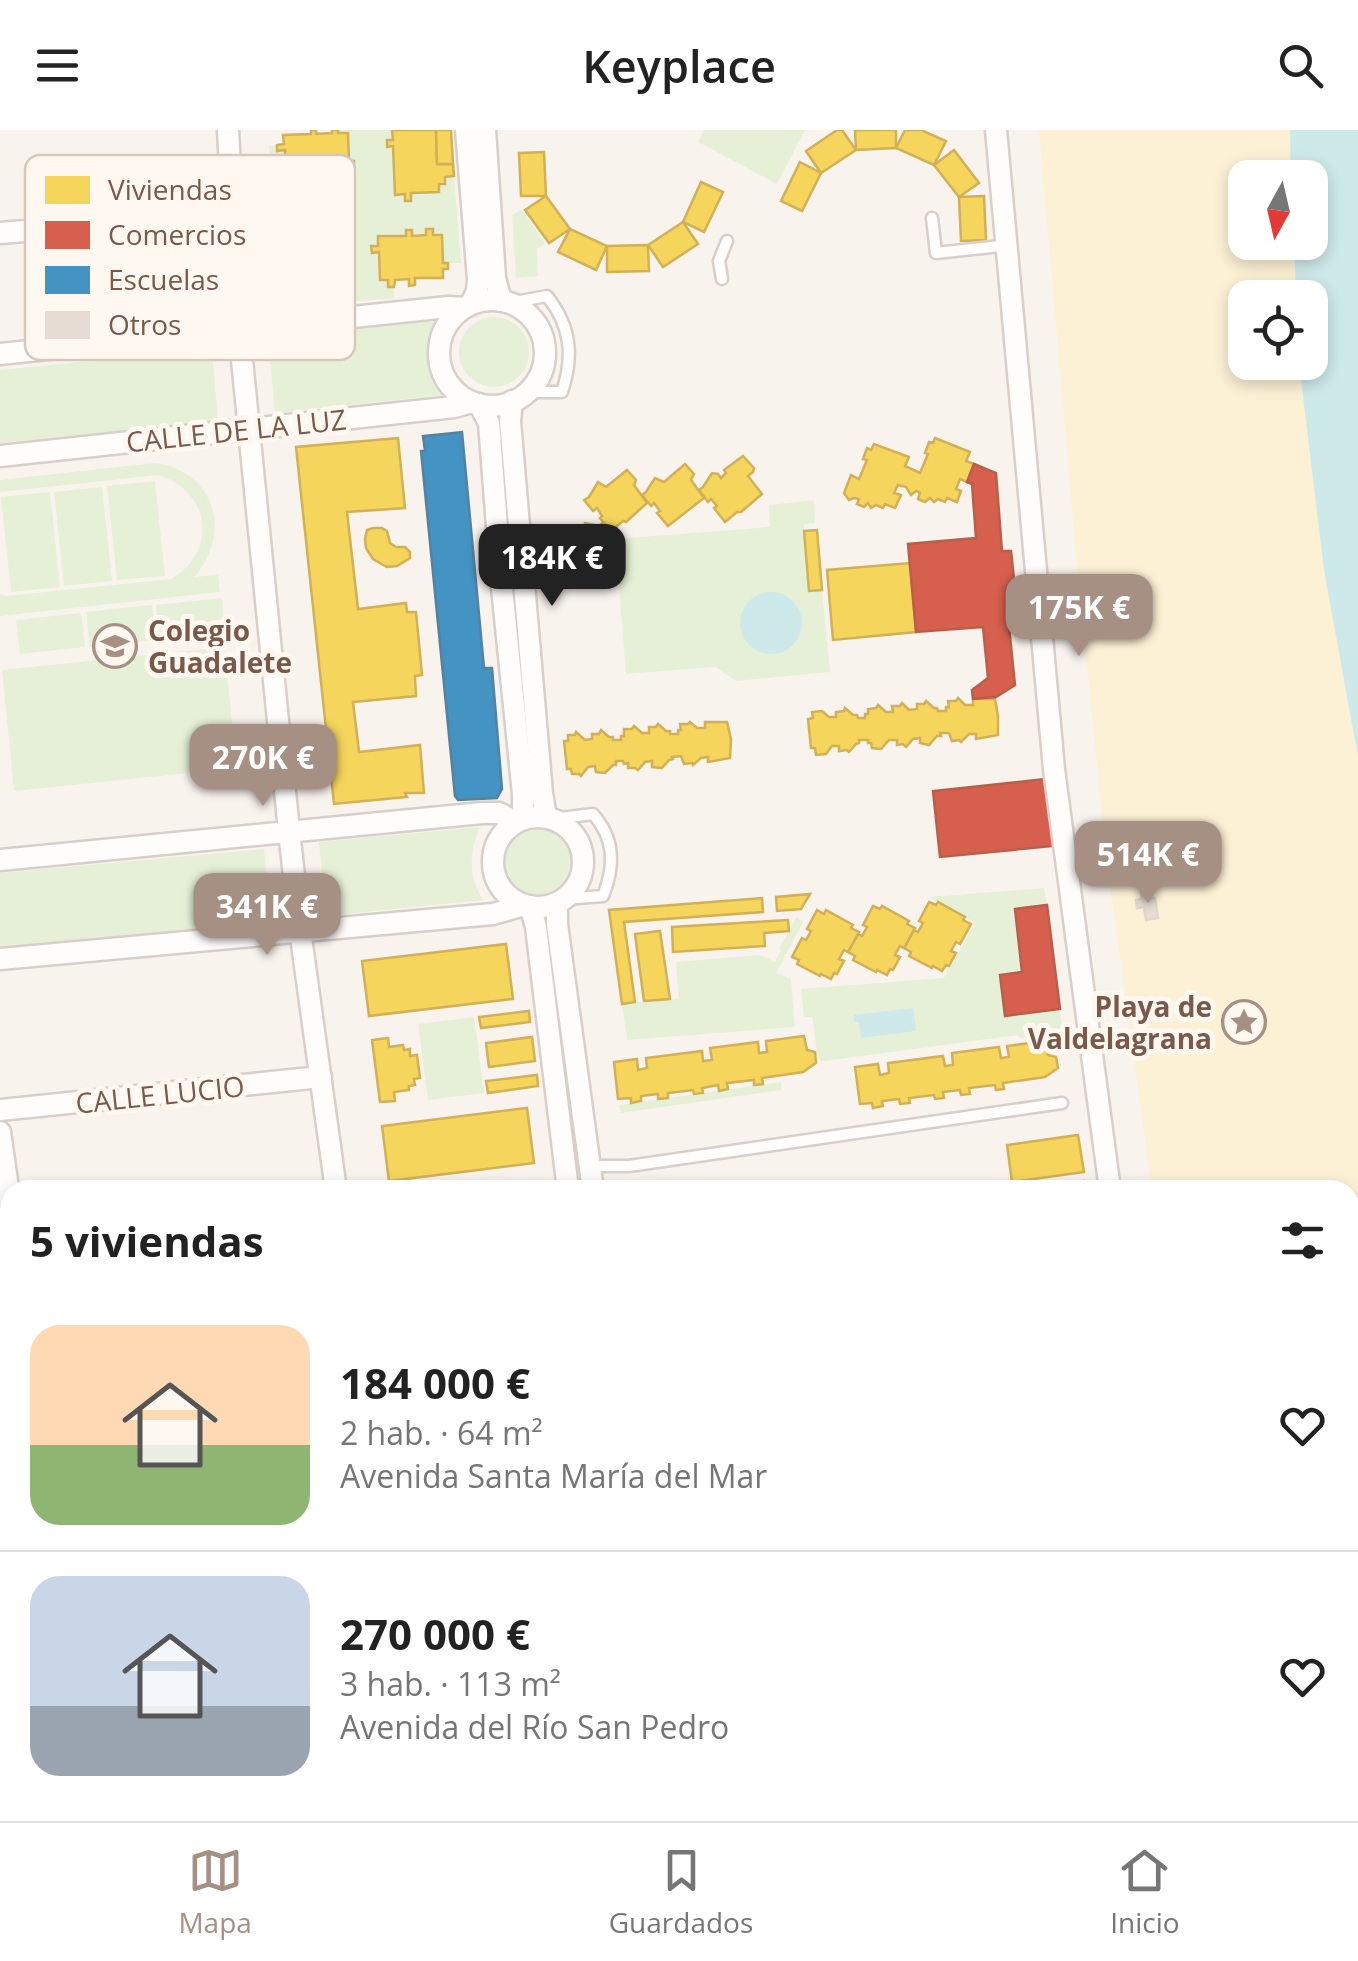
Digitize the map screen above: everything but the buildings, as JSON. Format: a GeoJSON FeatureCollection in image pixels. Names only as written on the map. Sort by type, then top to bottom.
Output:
{"type":"FeatureCollection","features":[{"type":"Feature","properties":{"kind":"street"},"geometry":{"type":"LineString","coordinates":[[228,130],[229,155]]}},
{"type":"Feature","properties":{"kind":"street"},"geometry":{"type":"LineString","coordinates":[[355,317],[468,306],[486,300],[505,302],[526,312],[537,326],[544,342],[539,377],[520,396],[502,405],[476,403],[458,393],[440,366],[442,333],[451,319],[468,306],[477,291],[466,130]]}},
{"type":"Feature","properties":{"kind":"street"},"geometry":{"type":"LineString","coordinates":[[485,130],[495,278],[505,302]]}},
{"type":"Feature","properties":{"kind":"street"},"geometry":{"type":"LineString","coordinates":[[996,130],[1011,245]]}},
{"type":"Feature","properties":{"kind":"street"},"geometry":{"type":"LineString","coordinates":[[1007,130],[1014,350],[1054,769],[1109,1180]]}},
{"type":"Feature","properties":{"kind":"street"},"geometry":{"type":"LineString","coordinates":[[0,233],[25,231]]}},
{"type":"Feature","properties":{"kind":"street"},"geometry":{"type":"LineString","coordinates":[[1014,350],[1074,859],[1119,1180]]}},
{"type":"Feature","properties":{"kind":"street"},"geometry":{"type":"LineString","coordinates":[[0,354],[25,351]]}},
{"type":"Feature","properties":{"kind":"street"},"geometry":{"type":"LineString","coordinates":[[242,360],[300,930],[335,1180]]}},
{"type":"Feature","properties":{"kind":"street"},"geometry":{"type":"LineString","coordinates":[[520,396],[510,420],[542,792],[549,818]]}},
{"type":"Feature","properties":{"kind":"street"},"geometry":{"type":"LineString","coordinates":[[476,403],[489,423],[522,794],[519,821],[498,840],[492,866],[502,890],[527,906],[536,927],[567,1180]]}},
{"type":"Feature","properties":{"kind":"street","name":"CALLE DE LA LUZ"},"geometry":{"type":"LineString","coordinates":[[0,456],[476,403]]}},
{"type":"Feature","properties":{"kind":"street"},"geometry":{"type":"LineString","coordinates":[[0,860],[482,813],[498,813],[519,821],[549,818],[573,833],[583,856],[580,880],[560,901],[544,907],[0,959]]}},
{"type":"Feature","properties":{"kind":"street"},"geometry":{"type":"LineString","coordinates":[[560,901],[556,924],[591,1180]]}},
{"type":"Feature","properties":{"kind":"street","name":"CALLE LUCIO"},"geometry":{"type":"LineString","coordinates":[[0,1110],[321,1077]]}},
{"type":"Feature","properties":{"kind":"street"},"geometry":{"type":"LineString","coordinates":[[0,1132],[7,1180]]}},
{"type":"Feature","properties":{"kind":"lane"},"geometry":{"type":"LineString","coordinates":[[932,218],[936,253],[1011,245]]}},
{"type":"Feature","properties":{"kind":"lane"},"geometry":{"type":"LineString","coordinates":[[722,279],[719,261],[727,241]]}},
{"type":"Feature","properties":{"kind":"lane"},"geometry":{"type":"LineString","coordinates":[[549,818],[592,814],[609,838],[612,854],[603,896],[560,901]]}},
{"type":"Feature","properties":{"kind":"lane"},"geometry":{"type":"LineString","coordinates":[[590,1166],[629,1166],[1062,1103]]}},
{"type":"Feature","properties":{"kind":"green space"},"geometry":{"type":"Polygon","coordinates":[[[397,130],[392,131],[393,140],[387,141],[387,146],[393,146],[395,194],[405,194],[405,200],[411,200],[411,193],[439,192],[445,177],[454,176],[461,263],[443,263],[442,235],[433,235],[432,229],[426,230],[426,235],[412,236],[412,230],[407,230],[406,236],[378,236],[378,246],[372,246],[372,252],[379,252],[380,280],[388,280],[394,287],[394,298],[355,302],[355,155],[349,155],[348,133],[338,133],[397,130]]]}},
{"type":"Feature","properties":{"kind":"green space"},"geometry":{"type":"Polygon","coordinates":[[[704,130],[805,130],[777,184],[698,142],[704,130]]]}},
{"type":"Feature","properties":{"kind":"green space"},"geometry":{"type":"Polygon","coordinates":[[[277,145],[278,150],[285,150],[285,155],[270,155],[269,146],[277,145]]]}},
{"type":"Feature","properties":{"kind":"green space"},"geometry":{"type":"Polygon","coordinates":[[[520,210],[545,244],[537,249],[538,276],[516,278],[512,215],[520,210]]]}},
{"type":"Feature","properties":{"kind":"green space"},"geometry":{"type":"Polygon","coordinates":[[[494,317],[508,319],[519,327],[527,338],[527,366],[519,377],[508,385],[494,387],[480,385],[469,377],[461,366],[459,352],[461,338],[469,327],[480,319],[494,317]]]}},
{"type":"Feature","properties":{"kind":"green space"},"geometry":{"type":"Polygon","coordinates":[[[436,321],[429,359],[443,395],[275,413],[270,360],[355,360],[355,329],[436,321]]]}},
{"type":"Feature","properties":{"kind":"green space"},"geometry":{"type":"Polygon","coordinates":[[[101,360],[213,360],[218,421],[0,443],[0,370],[101,360]]]}},
{"type":"Feature","properties":{"kind":"green space"},"geometry":{"type":"Polygon","coordinates":[[[155,463],[176,468],[192,478],[212,506],[213,542],[194,577],[218,575],[220,592],[0,616],[0,594],[171,579],[197,553],[202,522],[189,494],[158,475],[0,492],[0,480],[155,463]]]}},
{"type":"Feature","properties":{"kind":"green space"},"geometry":{"type":"Polygon","coordinates":[[[155,481],[165,576],[117,580],[107,486],[155,481]]]}},
{"type":"Feature","properties":{"kind":"green space"},"geometry":{"type":"Polygon","coordinates":[[[102,487],[112,581],[64,586],[54,492],[102,487]]]}},
{"type":"Feature","properties":{"kind":"green space"},"geometry":{"type":"Polygon","coordinates":[[[50,492],[60,587],[11,592],[1,497],[50,492]]]}},
{"type":"Feature","properties":{"kind":"green space"},"geometry":{"type":"Polygon","coordinates":[[[814,500],[815,523],[804,524],[809,590],[822,590],[830,672],[736,681],[715,667],[626,674],[615,539],[770,527],[769,505],[814,500]]]}},
{"type":"Feature","properties":{"kind":"green space"},"geometry":{"type":"Polygon","coordinates":[[[222,598],[225,633],[160,640],[156,605],[222,598]]]}},
{"type":"Feature","properties":{"kind":"green space"},"geometry":{"type":"Polygon","coordinates":[[[152,605],[156,640],[90,647],[86,612],[152,605]]]}},
{"type":"Feature","properties":{"kind":"green space"},"geometry":{"type":"Polygon","coordinates":[[[81,613],[85,647],[20,654],[16,620],[81,613]]]}},
{"type":"Feature","properties":{"kind":"green space"},"geometry":{"type":"Polygon","coordinates":[[[224,647],[237,768],[14,791],[2,670],[224,647]]]}},
{"type":"Feature","properties":{"kind":"green space"},"geometry":{"type":"Polygon","coordinates":[[[538,825],[552,827],[564,835],[572,847],[572,875],[564,887],[552,895],[538,897],[524,895],[512,887],[504,875],[502,861],[504,847],[512,835],[524,827],[538,825]]]}},
{"type":"Feature","properties":{"kind":"green space"},"geometry":{"type":"Polygon","coordinates":[[[480,827],[472,864],[483,900],[326,916],[319,842],[480,827]]]}},
{"type":"Feature","properties":{"kind":"green space"},"geometry":{"type":"Polygon","coordinates":[[[264,849],[270,922],[0,947],[0,873],[264,849]]]}},
{"type":"Feature","properties":{"kind":"green space"},"geometry":{"type":"Polygon","coordinates":[[[1044,888],[1047,905],[1015,910],[1022,972],[1000,975],[1005,1015],[1060,1009],[1063,1032],[818,1059],[812,1017],[804,1017],[801,989],[944,978],[975,923],[929,897],[1044,888]]]}},
{"type":"Feature","properties":{"kind":"green space"},"geometry":{"type":"Polygon","coordinates":[[[796,917],[803,922],[776,973],[791,979],[795,1027],[627,1040],[622,1004],[679,998],[676,962],[761,955],[775,962],[796,917]]]}},
{"type":"Feature","properties":{"kind":"green space"},"geometry":{"type":"Polygon","coordinates":[[[474,1017],[484,1093],[428,1100],[418,1024],[474,1017]]]}},
{"type":"Feature","properties":{"kind":"green space"},"geometry":{"type":"Polygon","coordinates":[[[781,1082],[782,1090],[621,1113],[619,1105],[781,1082]]]}},
{"type":"Feature","properties":{"kind":"sand","name":"Playa de Valdelagrana"},"geometry":{"type":"Polygon","coordinates":[[[1039,130],[1296,130],[1296,160],[1228,160],[1228,260],[1297,260],[1297,280],[1228,280],[1228,380],[1303,380],[1358,742],[1358,1180],[1151,1180],[1106,854],[1039,130]]]}},
{"type":"Feature","properties":{"kind":"water"},"geometry":{"type":"Polygon","coordinates":[[[1290,130],[1358,130],[1358,757],[1324,570],[1301,380],[1328,380],[1328,280],[1295,280],[1295,260],[1328,260],[1328,160],[1291,160],[1290,130]]]}},
{"type":"Feature","properties":{"kind":"water"},"geometry":{"type":"Polygon","coordinates":[[[771,592],[793,601],[802,623],[793,645],[771,654],[749,645],[740,623],[749,601],[771,592]]]}},
{"type":"Feature","properties":{"kind":"water"},"geometry":{"type":"Polygon","coordinates":[[[913,1008],[916,1031],[861,1038],[859,1022],[854,1022],[854,1015],[913,1008]]]}},
{"type":"Feature","properties":{"kind":"place","name":"Colegio Guadalete"},"geometry":{"type":"Point","coordinates":[115,646]}},
{"type":"Feature","properties":{"kind":"place","name":"Playa de Valdelagrana"},"geometry":{"type":"Point","coordinates":[1244,1022]}}]}
